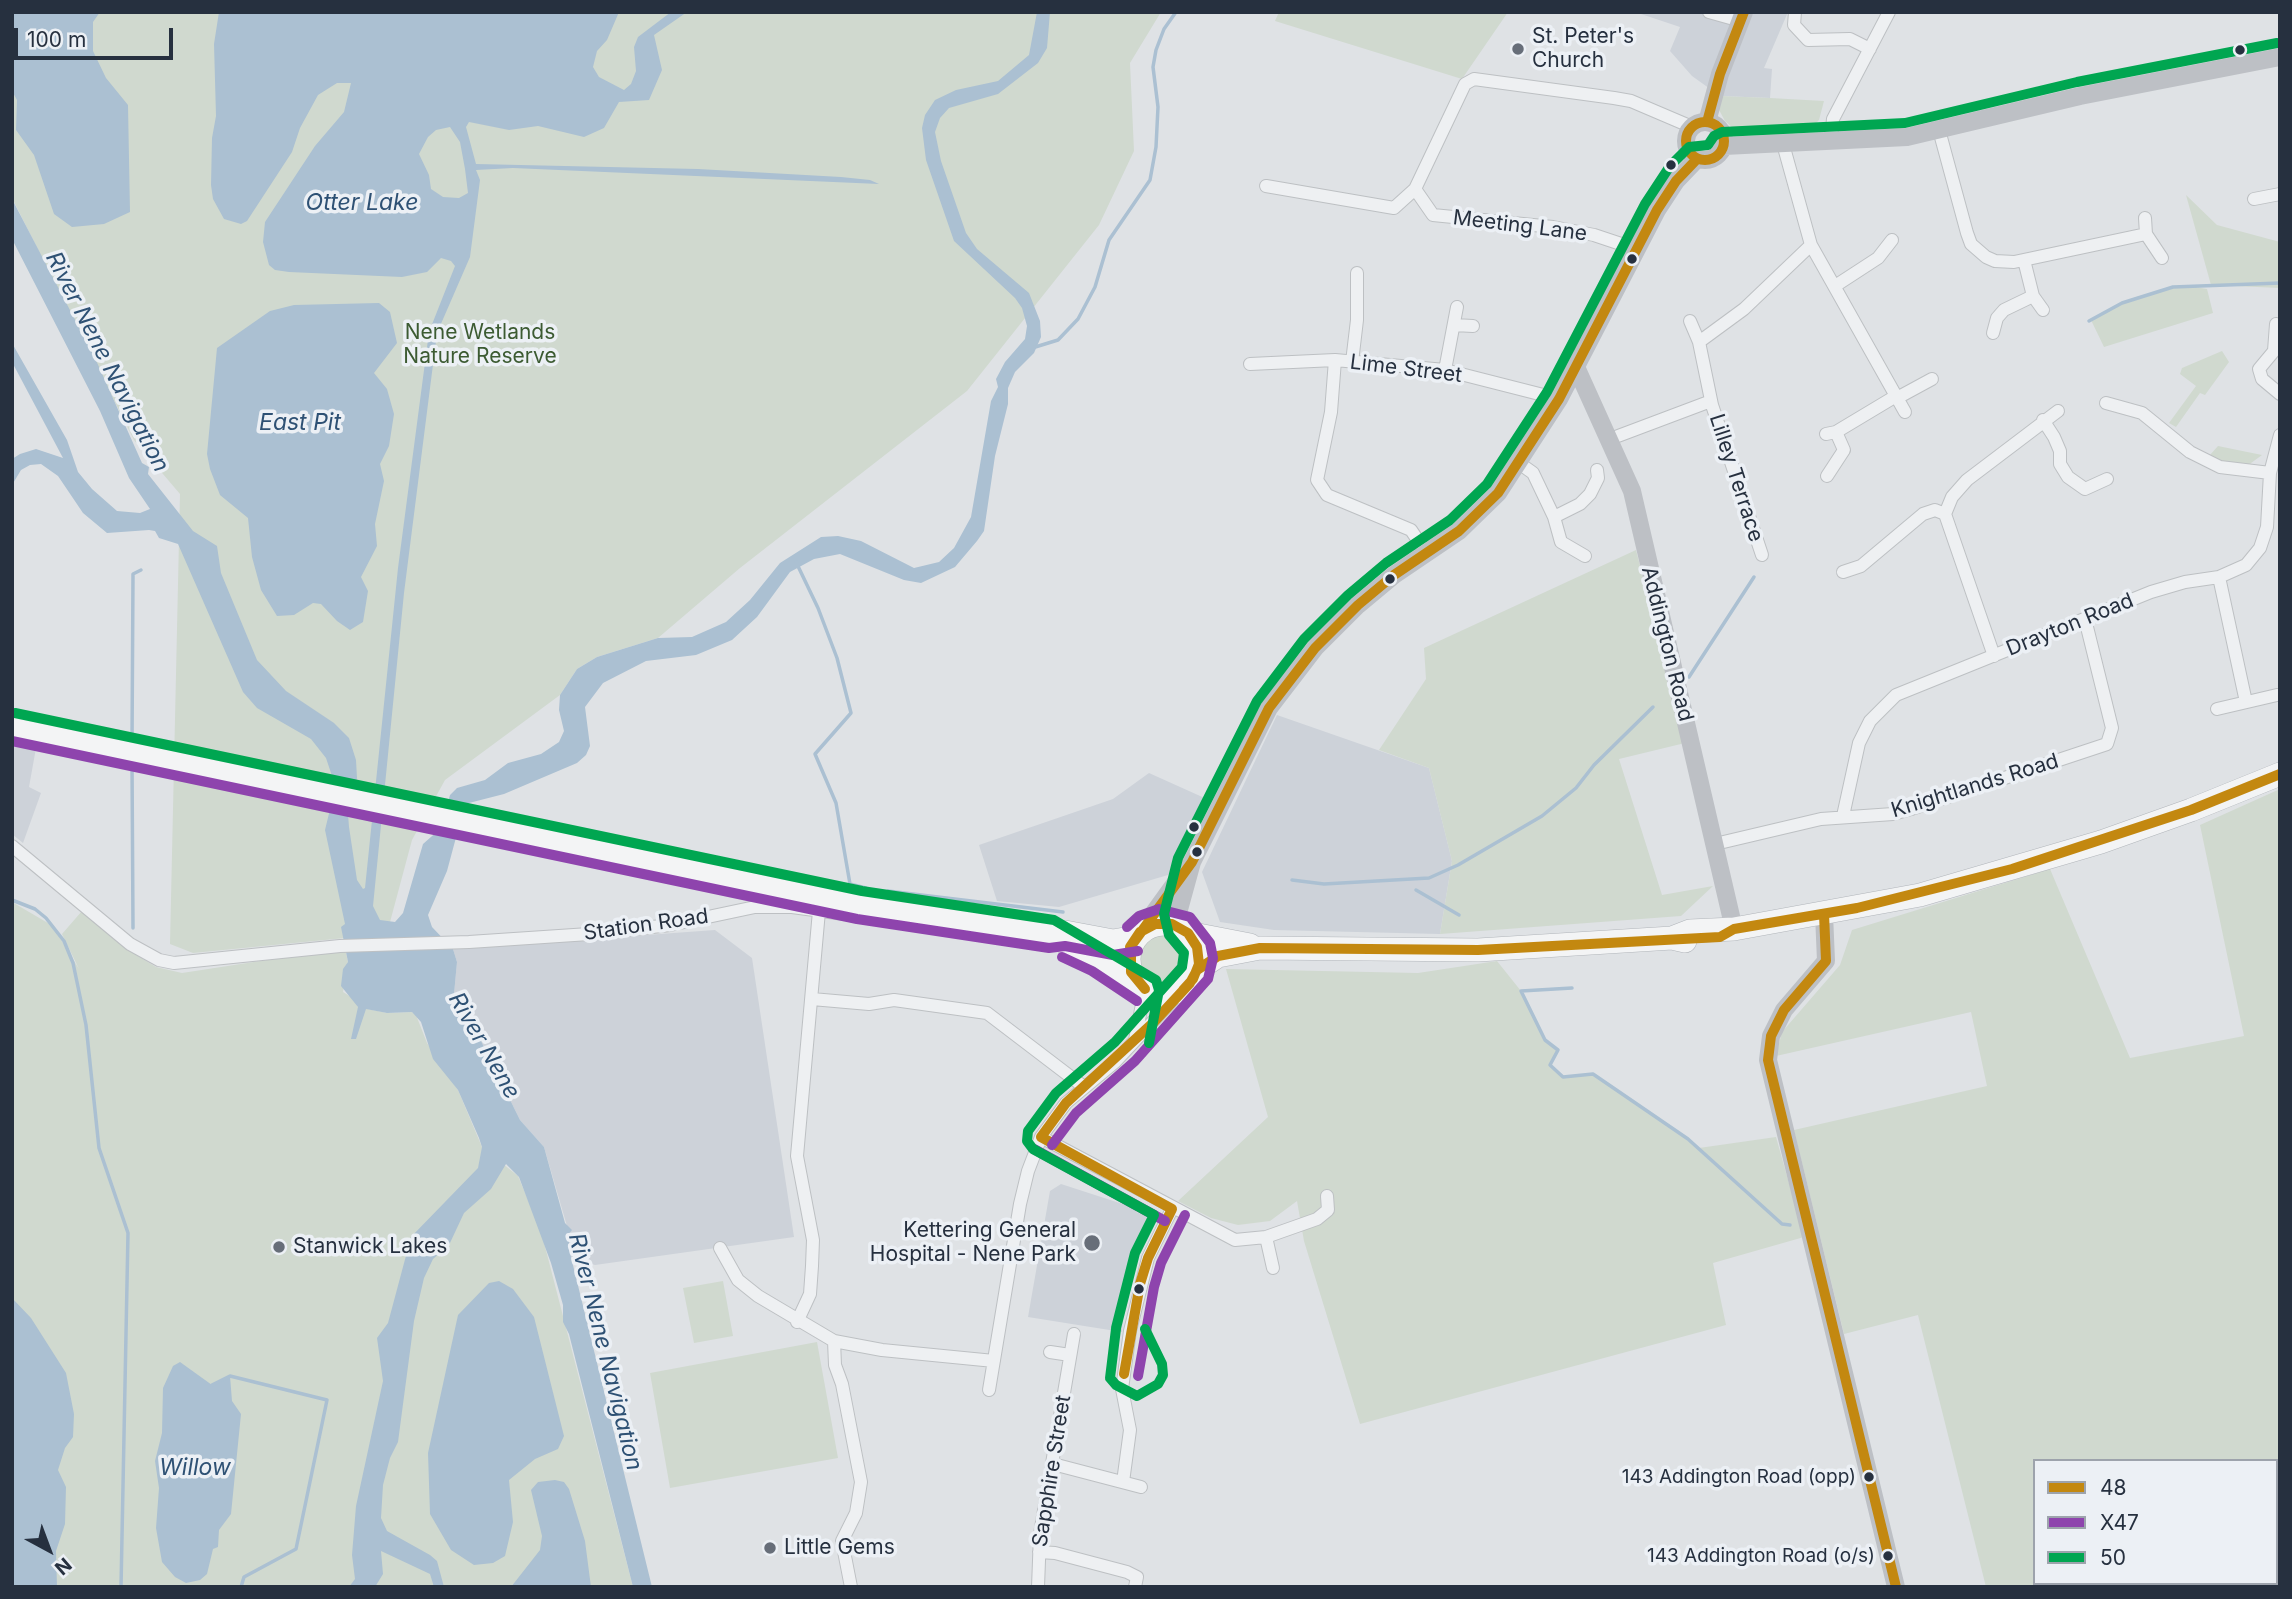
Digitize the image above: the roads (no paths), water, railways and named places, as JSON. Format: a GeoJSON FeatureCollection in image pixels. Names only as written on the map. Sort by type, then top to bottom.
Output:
{"type":"FeatureCollection","features":[{"type":"Feature","properties":{"kind":"highway","name":"Station Road"},"geometry":{"type":"LineString","coordinates":[[12,727],[860,905],[1051,934],[1065,932],[1113,941],[1138,934]]}},
{"type":"Feature","properties":{"kind":"highway"},"geometry":{"type":"LineString","coordinates":[[1260,948],[1161,923],[1138,934],[1128,962],[1140,985],[1163,994],[1192,978],[1218,956],[1260,948],[1478,950],[1720,937],[1734,929],[1920,895],[2063,853],[2191,810],[2280,774]]}},
{"type":"Feature","properties":{"kind":"highway"},"geometry":{"type":"LineString","coordinates":[[1185,931],[1197,947],[1192,978]]}},
{"type":"Feature","properties":{"kind":"highway","name":"Station Road"},"geometry":{"type":"LineString","coordinates":[[1051,934],[1140,985]]}},
{"type":"Feature","properties":{"kind":"main road"},"geometry":{"type":"LineString","coordinates":[[1697,159],[1686,143],[1699,125],[1743,17]]}},
{"type":"Feature","properties":{"kind":"main road"},"geometry":{"type":"LineString","coordinates":[[1697,159],[1712,160],[1724,146],[1783,144],[1831,138],[1907,137],[2080,96],[2280,57]]}},
{"type":"Feature","properties":{"kind":"main road"},"geometry":{"type":"LineString","coordinates":[[1699,125],[1722,131],[1724,146]]}},
{"type":"Feature","properties":{"kind":"main road"},"geometry":{"type":"LineString","coordinates":[[1185,931],[1178,913],[1192,862],[1244,754],[1284,687],[1315,648],[1358,605],[1394,575],[1427,554],[1479,514],[1519,463],[1559,399],[1636,249],[1676,181],[1697,159]]}},
{"type":"Feature","properties":{"kind":"main road","name":"Addington Road"},"geometry":{"type":"LineString","coordinates":[[1576,367],[1632,491],[1734,929]]}},
{"type":"Feature","properties":{"kind":"main road"},"geometry":{"type":"LineString","coordinates":[[1138,934],[1192,862]]}},
{"type":"Feature","properties":{"kind":"main road"},"geometry":{"type":"LineString","coordinates":[[1824,914],[1826,961],[1784,1010],[1771,1036],[1768,1060],[1896,1587]]}},
{"type":"Feature","properties":{"kind":"street"},"geometry":{"type":"LineString","coordinates":[[1709,12],[1743,17]]}},
{"type":"Feature","properties":{"kind":"street"},"geometry":{"type":"LineString","coordinates":[[1795,12],[1794,25],[1808,40],[1850,39],[1870,48]]}},
{"type":"Feature","properties":{"kind":"street"},"geometry":{"type":"LineString","coordinates":[[1831,138],[1833,119],[1889,12]]}},
{"type":"Feature","properties":{"kind":"street"},"geometry":{"type":"LineString","coordinates":[[1266,186],[1394,208],[1415,190],[1465,85],[1474,79],[1614,97],[1699,125]]}},
{"type":"Feature","properties":{"kind":"street"},"geometry":{"type":"LineString","coordinates":[[1938,130],[1971,244],[1979,253],[1995,261],[2024,260],[2043,253],[2146,234]]}},
{"type":"Feature","properties":{"kind":"street"},"geometry":{"type":"LineString","coordinates":[[1783,144],[1811,245],[1905,412]]}},
{"type":"Feature","properties":{"kind":"street","name":"Meeting Lane"},"geometry":{"type":"LineString","coordinates":[[1415,190],[1433,215],[1553,228],[1594,235],[1636,249]]}},
{"type":"Feature","properties":{"kind":"street"},"geometry":{"type":"LineString","coordinates":[[2255,199],[2280,194]]}},
{"type":"Feature","properties":{"kind":"street"},"geometry":{"type":"LineString","coordinates":[[2145,218],[2146,234],[2162,258]]}},
{"type":"Feature","properties":{"kind":"street"},"geometry":{"type":"LineString","coordinates":[[1835,286],[1878,258],[1892,240]]}},
{"type":"Feature","properties":{"kind":"street"},"geometry":{"type":"LineString","coordinates":[[1699,342],[1744,309],[1811,245]]}},
{"type":"Feature","properties":{"kind":"street"},"geometry":{"type":"LineString","coordinates":[[2024,260],[2033,296],[2043,310]]}},
{"type":"Feature","properties":{"kind":"street"},"geometry":{"type":"LineString","coordinates":[[1352,362],[1357,320],[1357,273]]}},
{"type":"Feature","properties":{"kind":"street"},"geometry":{"type":"LineString","coordinates":[[1993,333],[1997,317],[2004,310],[2033,296]]}},
{"type":"Feature","properties":{"kind":"street"},"geometry":{"type":"LineString","coordinates":[[1445,370],[1457,307]]}},
{"type":"Feature","properties":{"kind":"street","name":"Lilley Terrace"},"geometry":{"type":"LineString","coordinates":[[1690,321],[1699,342],[1711,401],[1762,555]]}},
{"type":"Feature","properties":{"kind":"street"},"geometry":{"type":"LineString","coordinates":[[2276,324],[2278,341],[2274,351],[2259,369],[2259,376],[2280,394]]}},
{"type":"Feature","properties":{"kind":"street"},"geometry":{"type":"LineString","coordinates":[[1454,325],[1473,326]]}},
{"type":"Feature","properties":{"kind":"street"},"geometry":{"type":"LineString","coordinates":[[1335,360],[1331,412],[1317,480],[1327,495],[1411,530],[1427,554]]}},
{"type":"Feature","properties":{"kind":"street","name":"Lime Street"},"geometry":{"type":"LineString","coordinates":[[1250,364],[1335,360],[1445,370],[1559,399]]}},
{"type":"Feature","properties":{"kind":"street"},"geometry":{"type":"LineString","coordinates":[[1827,476],[1844,450],[1831,433],[1931,379]]}},
{"type":"Feature","properties":{"kind":"street"},"geometry":{"type":"LineString","coordinates":[[1610,439],[1711,401]]}},
{"type":"Feature","properties":{"kind":"street"},"geometry":{"type":"LineString","coordinates":[[2106,402],[2118,410],[2142,413],[2190,452],[2220,467],[2270,472]]}},
{"type":"Feature","properties":{"kind":"street"},"geometry":{"type":"LineString","coordinates":[[1994,656],[1945,514],[1952,496],[1967,480],[2058,411]]}},
{"type":"Feature","properties":{"kind":"street"},"geometry":{"type":"LineString","coordinates":[[2043,421],[2057,444],[2060,464],[2068,477],[2085,489],[2107,479]]}},
{"type":"Feature","properties":{"kind":"street","name":"Drayton Road"},"geometry":{"type":"LineString","coordinates":[[1843,816],[1859,743],[1881,707],[1896,695],[2151,592],[2185,582],[2219,577],[2246,565],[2260,548],[2267,527],[2270,472],[2280,435]]}},
{"type":"Feature","properties":{"kind":"street"},"geometry":{"type":"LineString","coordinates":[[1519,463],[1533,473],[1554,517],[1561,542],[1585,556]]}},
{"type":"Feature","properties":{"kind":"street"},"geometry":{"type":"LineString","coordinates":[[1554,517],[1580,504],[1590,494],[1598,478],[1597,470]]}},
{"type":"Feature","properties":{"kind":"street"},"geometry":{"type":"LineString","coordinates":[[1843,572],[1861,566],[1923,514],[1935,510],[1945,514]]}},
{"type":"Feature","properties":{"kind":"street"},"geometry":{"type":"LineString","coordinates":[[2219,577],[2246,702]]}},
{"type":"Feature","properties":{"kind":"street","name":"Knightlands Road"},"geometry":{"type":"LineString","coordinates":[[1715,844],[1843,816],[1893,814],[2108,744],[2112,728],[2085,620]]}},
{"type":"Feature","properties":{"kind":"street"},"geometry":{"type":"LineString","coordinates":[[2217,709],[2277,695]]}},
{"type":"Feature","properties":{"kind":"street","name":"Station Road"},"geometry":{"type":"LineString","coordinates":[[12,846],[130,944],[159,960],[188,964],[340,946],[469,942],[670,925],[755,907],[851,915],[860,905]]}},
{"type":"Feature","properties":{"kind":"street"},"geometry":{"type":"LineString","coordinates":[[797,1322],[810,1294],[812,1266],[813,1240],[797,1156],[819,911]]}},
{"type":"Feature","properties":{"kind":"street"},"geometry":{"type":"LineString","coordinates":[[989,1390],[1020,1204],[1028,1171],[1041,1137],[1066,1103],[1115,1062],[1192,978]]}},
{"type":"Feature","properties":{"kind":"street"},"geometry":{"type":"LineString","coordinates":[[1135,1040],[1140,985]]}},
{"type":"Feature","properties":{"kind":"street"},"geometry":{"type":"LineString","coordinates":[[812,999],[869,1004],[894,1000],[987,1013],[1084,1087]]}},
{"type":"Feature","properties":{"kind":"street"},"geometry":{"type":"LineString","coordinates":[[1041,1137],[1172,1209],[1235,1240],[1266,1237],[1324,1216],[1328,1210],[1327,1196]]}},
{"type":"Feature","properties":{"kind":"street"},"geometry":{"type":"LineString","coordinates":[[1123,1482],[1130,1430],[1122,1389],[1128,1342],[1148,1258],[1172,1209]]}},
{"type":"Feature","properties":{"kind":"street"},"geometry":{"type":"LineString","coordinates":[[1266,1237],[1273,1268]]}},
{"type":"Feature","properties":{"kind":"street"},"geometry":{"type":"LineString","coordinates":[[720,1248],[738,1280],[797,1322],[834,1341],[881,1350],[994,1361]]}},
{"type":"Feature","properties":{"kind":"street","name":"Sapphire Street"},"geometry":{"type":"LineString","coordinates":[[1038,1587],[1039,1552],[1074,1334]]}},
{"type":"Feature","properties":{"kind":"street"},"geometry":{"type":"LineString","coordinates":[[834,1341],[835,1365],[842,1384],[861,1482],[856,1513],[842,1541],[851,1587]]}},
{"type":"Feature","properties":{"kind":"street"},"geometry":{"type":"LineString","coordinates":[[1050,1352],[1070,1356]]}},
{"type":"Feature","properties":{"kind":"street"},"geometry":{"type":"LineString","coordinates":[[1053,1464],[1141,1486]]}},
{"type":"Feature","properties":{"kind":"street"},"geometry":{"type":"LineString","coordinates":[[1039,1552],[1128,1572],[1137,1577],[1135,1587]]}},
{"type":"Feature","properties":{"kind":"water"},"geometry":{"type":"Polygon","coordinates":[[[12,12],[100,12],[93,22],[93,51],[106,78],[128,105],[130,212],[104,224],[72,227],[54,214],[34,155],[16,130],[17,100],[12,91],[12,12]]]}},
{"type":"Feature","properties":{"kind":"water","name":"Otter Lake"},"geometry":{"type":"Polygon","coordinates":[[[219,12],[619,12],[607,40],[597,51],[593,67],[599,77],[624,90],[631,84],[636,71],[634,47],[638,37],[671,12],[687,12],[654,35],[662,70],[649,100],[619,102],[604,128],[584,137],[538,126],[509,130],[469,122],[466,127],[476,164],[698,169],[841,177],[870,180],[879,184],[513,168],[476,170],[480,180],[470,257],[437,333],[404,593],[373,906],[380,920],[395,922],[403,913],[423,844],[440,829],[450,795],[457,788],[485,780],[508,763],[541,754],[559,742],[564,731],[559,710],[560,695],[577,669],[597,657],[658,638],[692,637],[726,622],[750,600],[780,563],[821,537],[838,536],[861,541],[914,568],[939,562],[954,548],[971,517],[991,401],[998,387],[996,379],[1005,362],[1025,339],[1027,326],[1022,308],[1015,298],[954,241],[926,160],[922,128],[925,115],[935,100],[956,90],[998,81],[1029,55],[1037,12],[1050,12],[1047,48],[1038,63],[998,94],[949,108],[940,118],[935,132],[941,161],[966,233],[977,249],[1029,293],[1040,321],[1041,337],[1034,353],[1015,372],[1008,388],[1008,404],[995,456],[984,531],[955,567],[921,583],[904,580],[840,554],[814,559],[790,572],[757,617],[732,640],[696,655],[646,661],[603,683],[585,707],[590,746],[586,755],[577,763],[504,794],[465,804],[447,871],[428,915],[432,927],[453,949],[457,962],[454,994],[481,1041],[520,1120],[544,1147],[565,1223],[572,1230],[568,1235],[571,1257],[652,1587],[633,1587],[569,1334],[563,1322],[563,1305],[551,1263],[519,1177],[506,1164],[491,1189],[464,1213],[449,1245],[433,1259],[424,1278],[414,1321],[398,1442],[390,1458],[383,1485],[381,1518],[387,1531],[437,1561],[444,1587],[434,1587],[430,1574],[381,1551],[383,1574],[375,1587],[349,1587],[355,1579],[352,1555],[356,1506],[383,1381],[377,1338],[388,1323],[411,1237],[478,1168],[482,1147],[458,1090],[433,1059],[421,1022],[412,1012],[387,1013],[366,1009],[356,1039],[351,1039],[358,1007],[341,986],[343,969],[348,962],[341,927],[345,924],[325,830],[333,797],[332,776],[326,758],[311,739],[257,708],[243,692],[178,544],[159,538],[155,531],[149,530],[107,533],[83,513],[58,476],[41,464],[30,465],[21,470],[12,485],[12,459],[20,454],[36,449],[63,458],[12,362],[12,343],[67,440],[78,472],[92,489],[117,511],[140,513],[150,509],[129,478],[100,411],[12,239],[12,199],[95,358],[142,463],[149,467],[148,474],[193,531],[217,546],[221,573],[257,660],[286,691],[334,723],[349,738],[356,760],[357,778],[348,814],[349,827],[357,880],[363,889],[365,888],[398,568],[429,332],[455,266],[451,261],[441,258],[427,272],[402,277],[289,272],[275,270],[269,265],[263,242],[265,222],[315,146],[344,112],[351,83],[337,83],[318,95],[300,128],[292,152],[247,221],[241,224],[224,219],[213,199],[212,138],[216,116],[214,44],[219,12]],[[450,127],[436,130],[428,137],[419,154],[429,175],[431,189],[443,197],[459,198],[468,193],[460,142],[450,127]]]}},
{"type":"Feature","properties":{"kind":"water","name":"East Pit"},"geometry":{"type":"Polygon","coordinates":[[[379,303],[390,312],[397,343],[374,373],[387,389],[394,414],[389,446],[380,464],[384,481],[375,524],[377,546],[361,577],[368,591],[363,622],[350,630],[321,604],[313,603],[294,615],[277,616],[261,590],[252,557],[248,518],[220,495],[210,469],[207,454],[217,348],[270,311],[294,305],[379,303]]]}},
{"type":"Feature","properties":{"kind":"water"},"geometry":{"type":"Polygon","coordinates":[[[499,1281],[513,1289],[534,1317],[564,1436],[558,1449],[535,1459],[509,1480],[513,1522],[505,1556],[493,1563],[474,1565],[451,1550],[430,1514],[428,1453],[458,1315],[489,1283],[499,1281]]]}},
{"type":"Feature","properties":{"kind":"water"},"geometry":{"type":"Polygon","coordinates":[[[12,1298],[31,1318],[66,1373],[74,1414],[73,1437],[65,1448],[58,1470],[66,1487],[65,1524],[56,1551],[57,1587],[12,1587],[12,1298]]]}},
{"type":"Feature","properties":{"kind":"water","name":"Willow"},"geometry":{"type":"Polygon","coordinates":[[[180,1362],[212,1385],[230,1376],[232,1401],[241,1414],[231,1514],[219,1530],[218,1547],[213,1549],[207,1574],[200,1580],[186,1583],[175,1577],[162,1562],[156,1528],[159,1488],[155,1461],[162,1433],[163,1388],[173,1366],[180,1362]]]}},
{"type":"Feature","properties":{"kind":"water"},"geometry":{"type":"Polygon","coordinates":[[[538,1482],[564,1482],[569,1489],[585,1541],[591,1587],[511,1587],[540,1550],[542,1536],[531,1490],[538,1482]]]}},
{"type":"Feature","properties":{"kind":"waterway"},"geometry":{"type":"LineString","coordinates":[[1032,348],[1058,340],[1078,319],[1095,287],[1109,240],[1150,180],[1156,147],[1158,107],[1153,67],[1164,29],[1176,12]]}},
{"type":"Feature","properties":{"kind":"waterway"},"geometry":{"type":"LineString","coordinates":[[2089,321],[2122,303],[2173,287],[2280,283]]}},
{"type":"Feature","properties":{"kind":"waterway"},"geometry":{"type":"LineString","coordinates":[[796,562],[818,608],[837,658],[851,713],[815,754],[836,803],[850,884],[866,888]]}},
{"type":"Feature","properties":{"kind":"waterway"},"geometry":{"type":"LineString","coordinates":[[132,744],[133,574],[141,570]]}},
{"type":"Feature","properties":{"kind":"waterway"},"geometry":{"type":"LineString","coordinates":[[1689,677],[1754,577]]}},
{"type":"Feature","properties":{"kind":"waterway"},"geometry":{"type":"LineString","coordinates":[[1292,880],[1324,884],[1429,878],[1458,865],[1542,816],[1576,788],[1594,765],[1653,707]]}},
{"type":"Feature","properties":{"kind":"waterway"},"geometry":{"type":"LineString","coordinates":[[132,762],[133,928]]}},
{"type":"Feature","properties":{"kind":"waterway"},"geometry":{"type":"LineString","coordinates":[[1416,890],[1459,915]]}},
{"type":"Feature","properties":{"kind":"waterway"},"geometry":{"type":"LineString","coordinates":[[888,891],[1063,912]]}},
{"type":"Feature","properties":{"kind":"waterway"},"geometry":{"type":"LineString","coordinates":[[12,900],[35,909],[46,918],[64,941],[73,963],[86,1025],[99,1148],[128,1233],[121,1587]]}},
{"type":"Feature","properties":{"kind":"waterway"},"geometry":{"type":"LineString","coordinates":[[1572,988],[1521,991],[1545,1040],[1558,1050],[1550,1065],[1563,1077],[1593,1074],[1688,1139],[1782,1224],[1790,1225]]}},
{"type":"Feature","properties":{"kind":"waterway"},"geometry":{"type":"LineString","coordinates":[[212,1385],[230,1376],[327,1400],[296,1549],[244,1577],[241,1587]]}},
{"type":"Feature","properties":{"kind":"place","name":"St. Peter's Church"},"geometry":{"type":"Point","coordinates":[1518,49]}},
{"type":"Feature","properties":{"kind":"place","name":"Kettering General Hospital - Nene Park"},"geometry":{"type":"Point","coordinates":[1092,1243]}},
{"type":"Feature","properties":{"kind":"place","name":"Stanwick Lakes"},"geometry":{"type":"Point","coordinates":[279,1247]}},
{"type":"Feature","properties":{"kind":"place","name":"143 Addington Road (opp)"},"geometry":{"type":"Point","coordinates":[1869,1477]}},
{"type":"Feature","properties":{"kind":"place","name":"Little Gems"},"geometry":{"type":"Point","coordinates":[770,1548]}},
{"type":"Feature","properties":{"kind":"place","name":"143 Addington Road (o/s)"},"geometry":{"type":"Point","coordinates":[1888,1556]}},
{"type":"Feature","properties":{"kind":"park label","name":"Nene Wetlands Nature Reserve"},"geometry":{"type":"Point","coordinates":[480,345]}},
{"type":"Feature","properties":{"kind":"water label","name":"River Nene Navigation"},"geometry":{"type":"Point","coordinates":[107,362]}},
{"type":"Feature","properties":{"kind":"water label","name":"River Nene"},"geometry":{"type":"Point","coordinates":[484,1046]}},
{"type":"Feature","properties":{"kind":"water label","name":"River Nene Navigation"},"geometry":{"type":"Point","coordinates":[605,1352]}}]}
